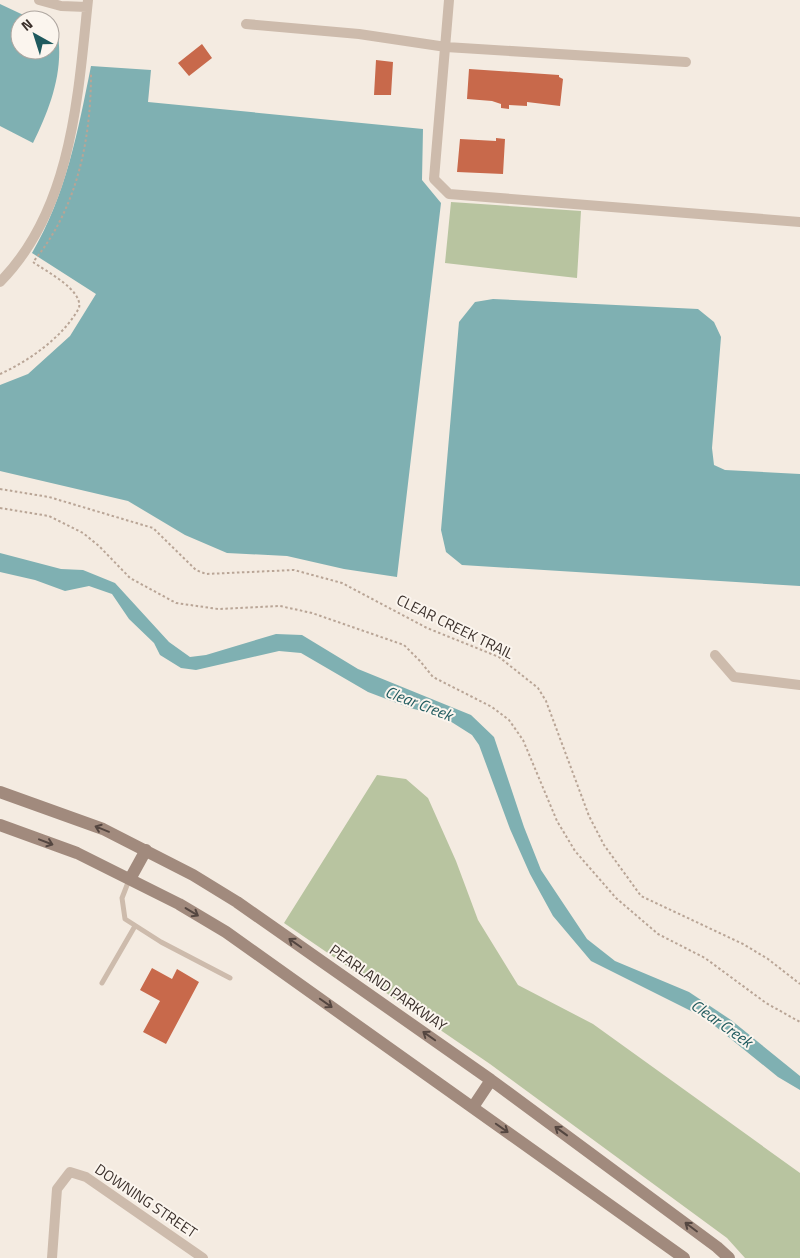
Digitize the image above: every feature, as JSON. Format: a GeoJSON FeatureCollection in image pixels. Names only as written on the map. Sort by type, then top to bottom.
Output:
{"type":"FeatureCollection","features":[{"type":"Feature","properties":{"kind":"main road","name":"PEARLAND PARKWAY"},"geometry":{"type":"LineString","coordinates":[[0,792],[103,829],[146,850],[237,902],[491,1080],[702,1235],[729,1258]]}},
{"type":"Feature","properties":{"kind":"main road"},"geometry":{"type":"LineString","coordinates":[[0,825],[77,853],[130,879],[226,932],[684,1258]]}},
{"type":"Feature","properties":{"kind":"main road"},"geometry":{"type":"LineString","coordinates":[[130,879],[146,850]]}},
{"type":"Feature","properties":{"kind":"main road"},"geometry":{"type":"LineString","coordinates":[[473,1107],[491,1080]]}},
{"type":"Feature","properties":{"kind":"street"},"geometry":{"type":"LineString","coordinates":[[0,282],[16,266],[29,245],[52,197],[68,148],[75,113],[88,3],[61,6],[40,0]]}},
{"type":"Feature","properties":{"kind":"street"},"geometry":{"type":"LineString","coordinates":[[450,0],[434,179],[449,194],[800,222]]}},
{"type":"Feature","properties":{"kind":"street"},"geometry":{"type":"LineString","coordinates":[[246,24],[359,34],[446,48],[686,62]]}},
{"type":"Feature","properties":{"kind":"street"},"geometry":{"type":"LineString","coordinates":[[715,655],[734,677],[800,686]]}},
{"type":"Feature","properties":{"kind":"street","name":"DOWNING STREET"},"geometry":{"type":"LineString","coordinates":[[52,1258],[57,1189],[70,1172],[86,1177],[203,1258]]}},
{"type":"Feature","properties":{"kind":"lane"},"geometry":{"type":"LineString","coordinates":[[130,879],[122,898],[125,919],[161,942],[230,978]]}},
{"type":"Feature","properties":{"kind":"lane"},"geometry":{"type":"LineString","coordinates":[[102,983],[135,926]]}},
{"type":"Feature","properties":{"kind":"path"},"geometry":{"type":"LineString","coordinates":[[0,374],[24,361],[49,342],[79,308],[80,302],[76,293],[33,262]]}},
{"type":"Feature","properties":{"kind":"path","name":"CLEAR CREEK TRAIL"},"geometry":{"type":"LineString","coordinates":[[0,489],[49,497],[153,528],[196,570],[206,574],[294,570],[342,583],[427,628],[499,657],[538,688],[546,701],[589,816],[604,845],[641,896],[743,944],[768,959],[800,984]]}},
{"type":"Feature","properties":{"kind":"path"},"geometry":{"type":"LineString","coordinates":[[0,508],[49,516],[83,533],[99,546],[130,578],[176,603],[218,610],[280,606],[312,613],[404,645],[433,677],[492,707],[513,724],[523,740],[557,821],[575,851],[616,898],[658,934],[705,958],[766,1003],[800,1022]]}},
{"type":"Feature","properties":{"kind":"green space"},"geometry":{"type":"Polygon","coordinates":[[[451,202],[581,211],[577,278],[445,263],[451,202]]]}},
{"type":"Feature","properties":{"kind":"green space"},"geometry":{"type":"Polygon","coordinates":[[[377,775],[406,779],[428,798],[456,861],[478,920],[518,985],[593,1024],[800,1173],[800,1258],[745,1258],[727,1238],[490,1064],[284,923],[377,775]]]}},
{"type":"Feature","properties":{"kind":"water"},"geometry":{"type":"Polygon","coordinates":[[[0,4],[13,10],[10,10],[10,60],[59,60],[50,103],[33,143],[0,126],[0,4]]]}},
{"type":"Feature","properties":{"kind":"water"},"geometry":{"type":"Polygon","coordinates":[[[91,66],[151,70],[148,102],[423,129],[422,180],[441,203],[397,577],[344,569],[287,556],[227,553],[185,535],[128,501],[0,471],[0,385],[28,374],[70,336],[96,294],[32,253],[44,231],[62,185],[76,138],[91,66]]]}},
{"type":"Feature","properties":{"kind":"water"},"geometry":{"type":"Polygon","coordinates":[[[493,299],[698,309],[714,322],[721,337],[712,448],[714,465],[725,470],[800,474],[800,586],[462,565],[446,552],[441,530],[459,322],[475,302],[493,299]]]}},
{"type":"Feature","properties":{"kind":"water","name":"Clear Creek"},"geometry":{"type":"Polygon","coordinates":[[[0,553],[61,569],[83,570],[115,583],[169,642],[190,657],[206,655],[276,634],[302,635],[358,669],[471,715],[494,737],[524,827],[541,870],[587,939],[615,961],[689,992],[731,1020],[800,1076],[800,1090],[778,1077],[705,1018],[591,961],[553,916],[530,874],[510,829],[479,745],[472,735],[442,716],[410,708],[368,692],[301,653],[279,651],[196,670],[181,668],[160,655],[154,643],[129,619],[112,594],[89,586],[65,591],[35,580],[0,572],[0,553]]]}},
{"type":"Feature","properties":{"kind":"building"},"geometry":{"type":"Polygon","coordinates":[[[202,44],[212,58],[189,76],[178,63],[202,44]]]}},
{"type":"Feature","properties":{"kind":"building"},"geometry":{"type":"Polygon","coordinates":[[[376,60],[393,62],[391,95],[374,95],[376,60]]]}},
{"type":"Feature","properties":{"kind":"building"},"geometry":{"type":"Polygon","coordinates":[[[469,69],[559,75],[563,79],[560,106],[527,102],[527,106],[509,105],[509,109],[501,108],[501,104],[492,101],[467,99],[469,69]]]}},
{"type":"Feature","properties":{"kind":"building"},"geometry":{"type":"Polygon","coordinates":[[[496,138],[505,139],[503,174],[457,172],[460,139],[496,141],[496,138]]]}},
{"type":"Feature","properties":{"kind":"building"},"geometry":{"type":"Polygon","coordinates":[[[152,968],[172,979],[177,969],[199,982],[166,1044],[143,1032],[160,1001],[140,990],[152,968]]]}}]}
